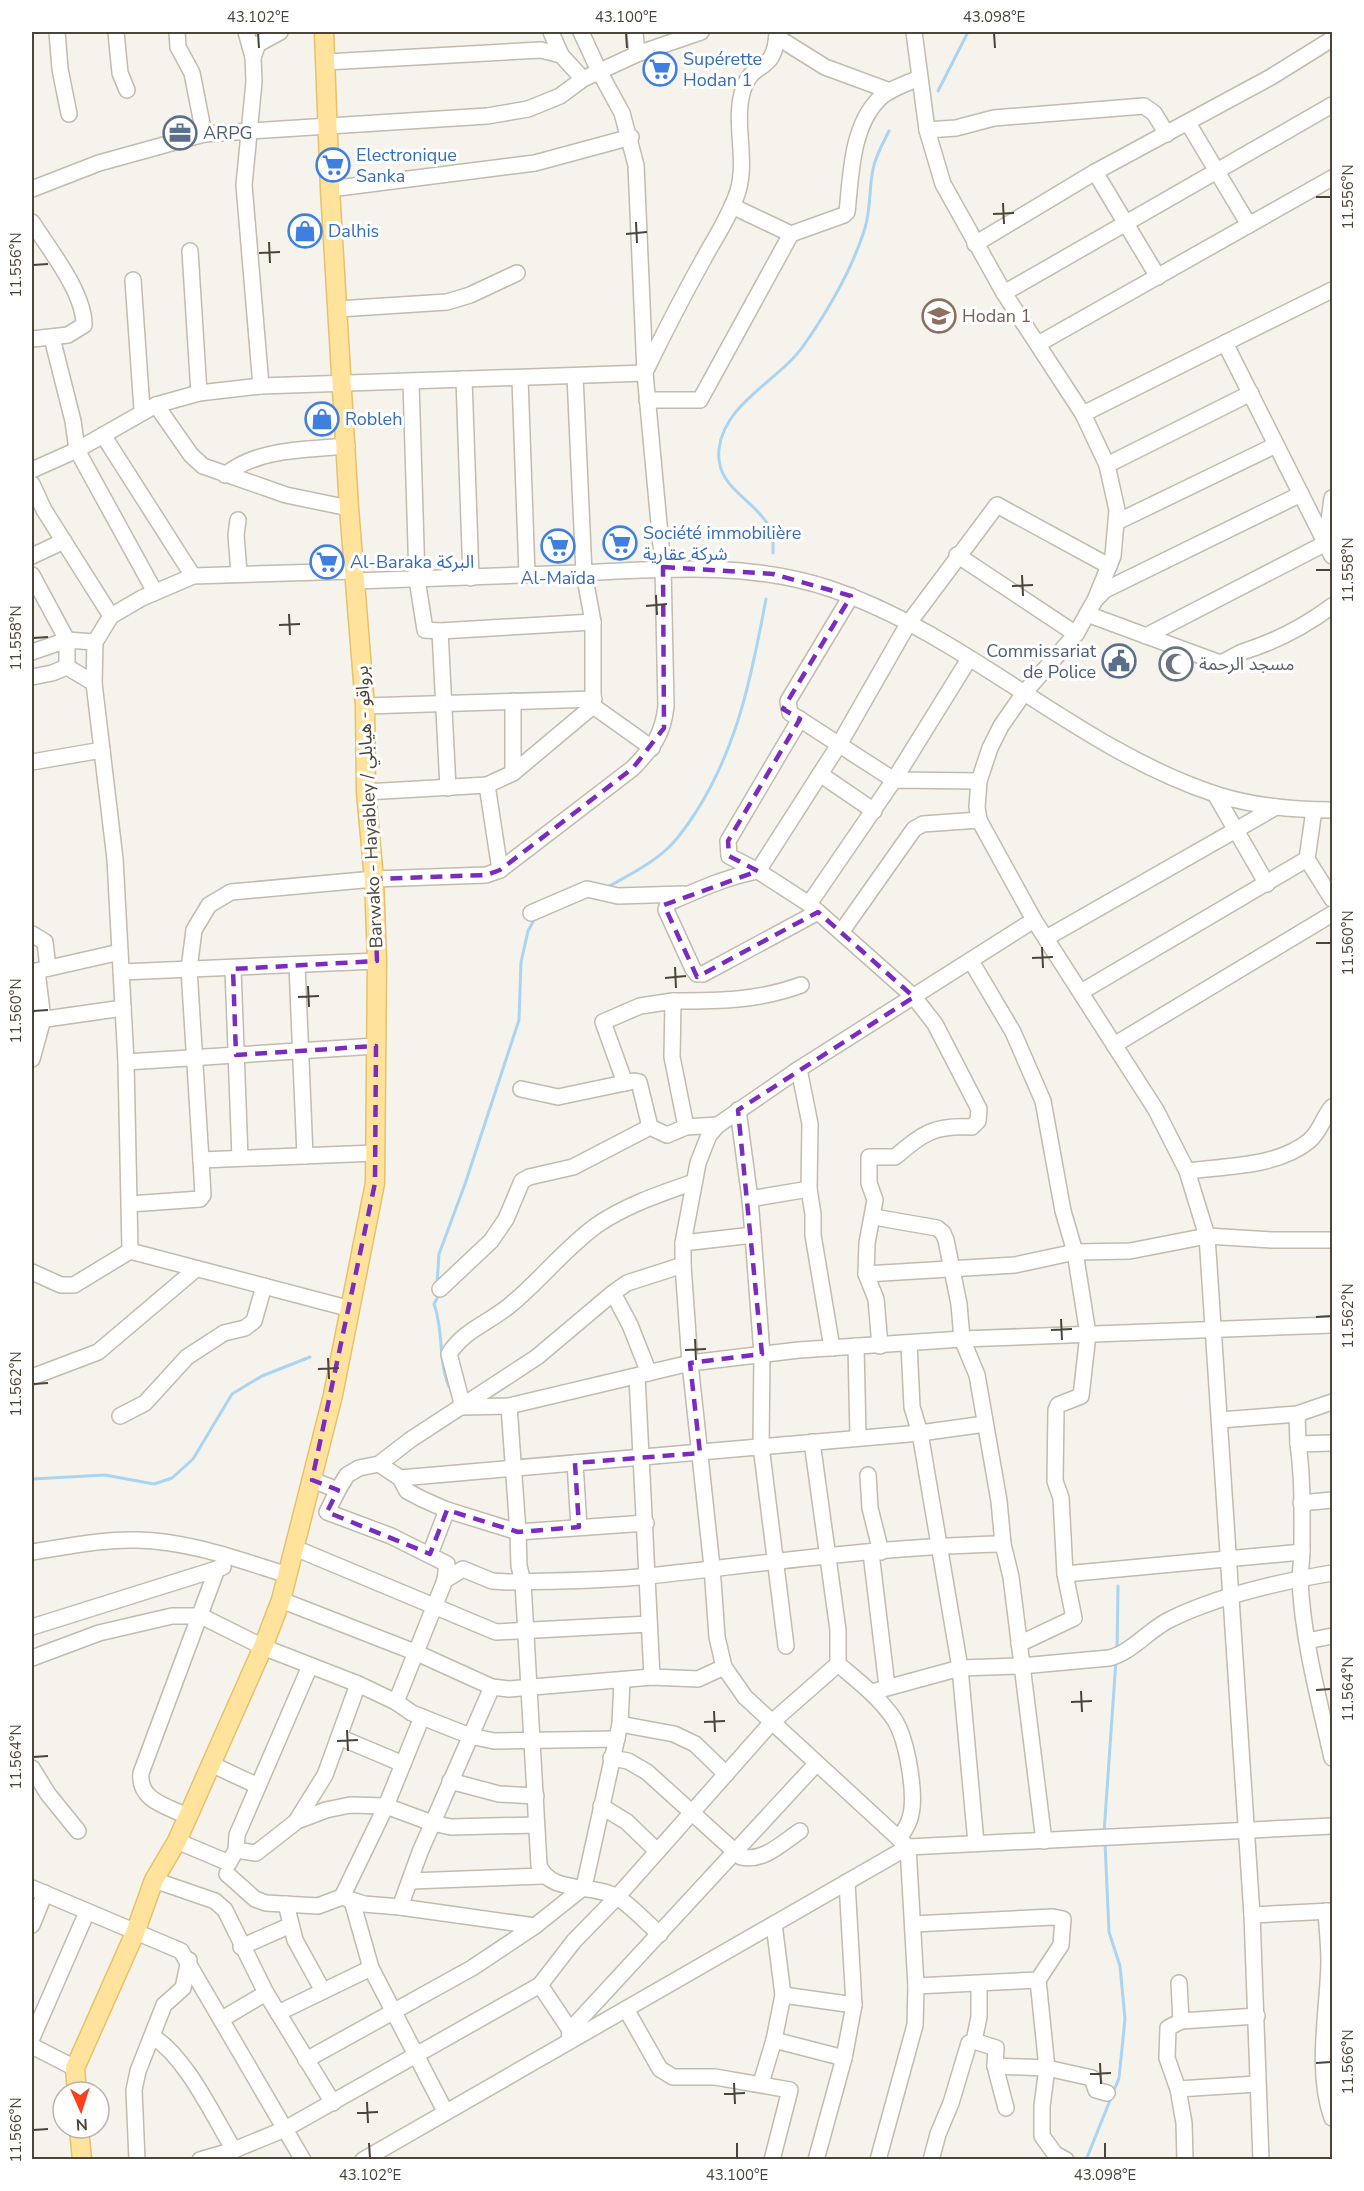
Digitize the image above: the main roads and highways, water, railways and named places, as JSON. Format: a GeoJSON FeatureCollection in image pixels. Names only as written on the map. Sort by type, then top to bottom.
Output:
{"type":"FeatureCollection","features":[{"type":"Feature","properties":{"kind":"main road","name":"Barwako - Hayabley / برواقو - هيابلي"},"geometry":{"type":"LineString","coordinates":[[76,2080],[75,2068],[135,1933],[154,1880],[177,1841],[263,1647],[281,1600],[312,1480],[369,1220],[376,1153],[377,961],[374,879],[366,792],[365,706],[349,508],[330,189],[324,32]]}},
{"type":"Feature","properties":{"kind":"main road"},"geometry":{"type":"LineString","coordinates":[[81,2140],[82,2160]]}},
{"type":"Feature","properties":{"kind":"waterway"},"geometry":{"type":"LineString","coordinates":[[938,91],[968,32]]}},
{"type":"Feature","properties":{"kind":"waterway"},"geometry":{"type":"LineString","coordinates":[[773,553],[771,529],[762,516],[736,492],[723,474],[719,462],[723,433],[731,418],[742,405],[794,358],[839,289],[854,259],[865,228],[873,169],[889,131]]}},
{"type":"Feature","properties":{"kind":"waterway"},"geometry":{"type":"LineString","coordinates":[[606,888],[646,865],[668,848],[687,826],[710,787],[723,761],[742,709],[766,599]]}},
{"type":"Feature","properties":{"kind":"waterway"},"geometry":{"type":"LineString","coordinates":[[437,1284],[439,1254],[465,1184],[519,1020],[521,962],[528,931],[534,920],[542,916]]}},
{"type":"Feature","properties":{"kind":"waterway"},"geometry":{"type":"LineString","coordinates":[[440,1293],[434,1304],[439,1325],[443,1367],[449,1387]]}},
{"type":"Feature","properties":{"kind":"waterway"},"geometry":{"type":"LineString","coordinates":[[32,1479],[105,1475],[154,1484],[172,1478],[193,1459],[232,1394],[262,1376],[310,1357]]}},
{"type":"Feature","properties":{"kind":"waterway"},"geometry":{"type":"LineString","coordinates":[[1117,1651],[1118,1586]]}},
{"type":"Feature","properties":{"kind":"waterway"},"geometry":{"type":"LineString","coordinates":[[1104,1833],[1116,1660]]}},
{"type":"Feature","properties":{"kind":"waterway"},"geometry":{"type":"LineString","coordinates":[[1086,2160],[1119,2078],[1125,2019],[1120,1966],[1109,1932],[1105,1843]]}},
{"type":"Feature","properties":{"kind":"place","name":"Supérette Hodan 1"},"geometry":{"type":"Point","coordinates":[660,69]}},
{"type":"Feature","properties":{"kind":"place","name":"ARPG"},"geometry":{"type":"Point","coordinates":[180,133]}},
{"type":"Feature","properties":{"kind":"place","name":"Electronique Sanka"},"geometry":{"type":"Point","coordinates":[333,165]}},
{"type":"Feature","properties":{"kind":"place","name":"Dalhis"},"geometry":{"type":"Point","coordinates":[305,231]}},
{"type":"Feature","properties":{"kind":"place","name":"Hodan 1"},"geometry":{"type":"Point","coordinates":[939,316]}},
{"type":"Feature","properties":{"kind":"place","name":"Robleh"},"geometry":{"type":"Point","coordinates":[322,419]}},
{"type":"Feature","properties":{"kind":"place","name":"Société immobilière شركة عقارية"},"geometry":{"type":"Point","coordinates":[620,543]}},
{"type":"Feature","properties":{"kind":"place","name":"Al-Maïda"},"geometry":{"type":"Point","coordinates":[558,546]}},
{"type":"Feature","properties":{"kind":"place","name":"Al-Baraka البركة"},"geometry":{"type":"Point","coordinates":[327,562]}},
{"type":"Feature","properties":{"kind":"place","name":"Commissariat de Police"},"geometry":{"type":"Point","coordinates":[1119,661]}},
{"type":"Feature","properties":{"kind":"place","name":"مسجد الرحمة"},"geometry":{"type":"Point","coordinates":[1176,664]}}]}
